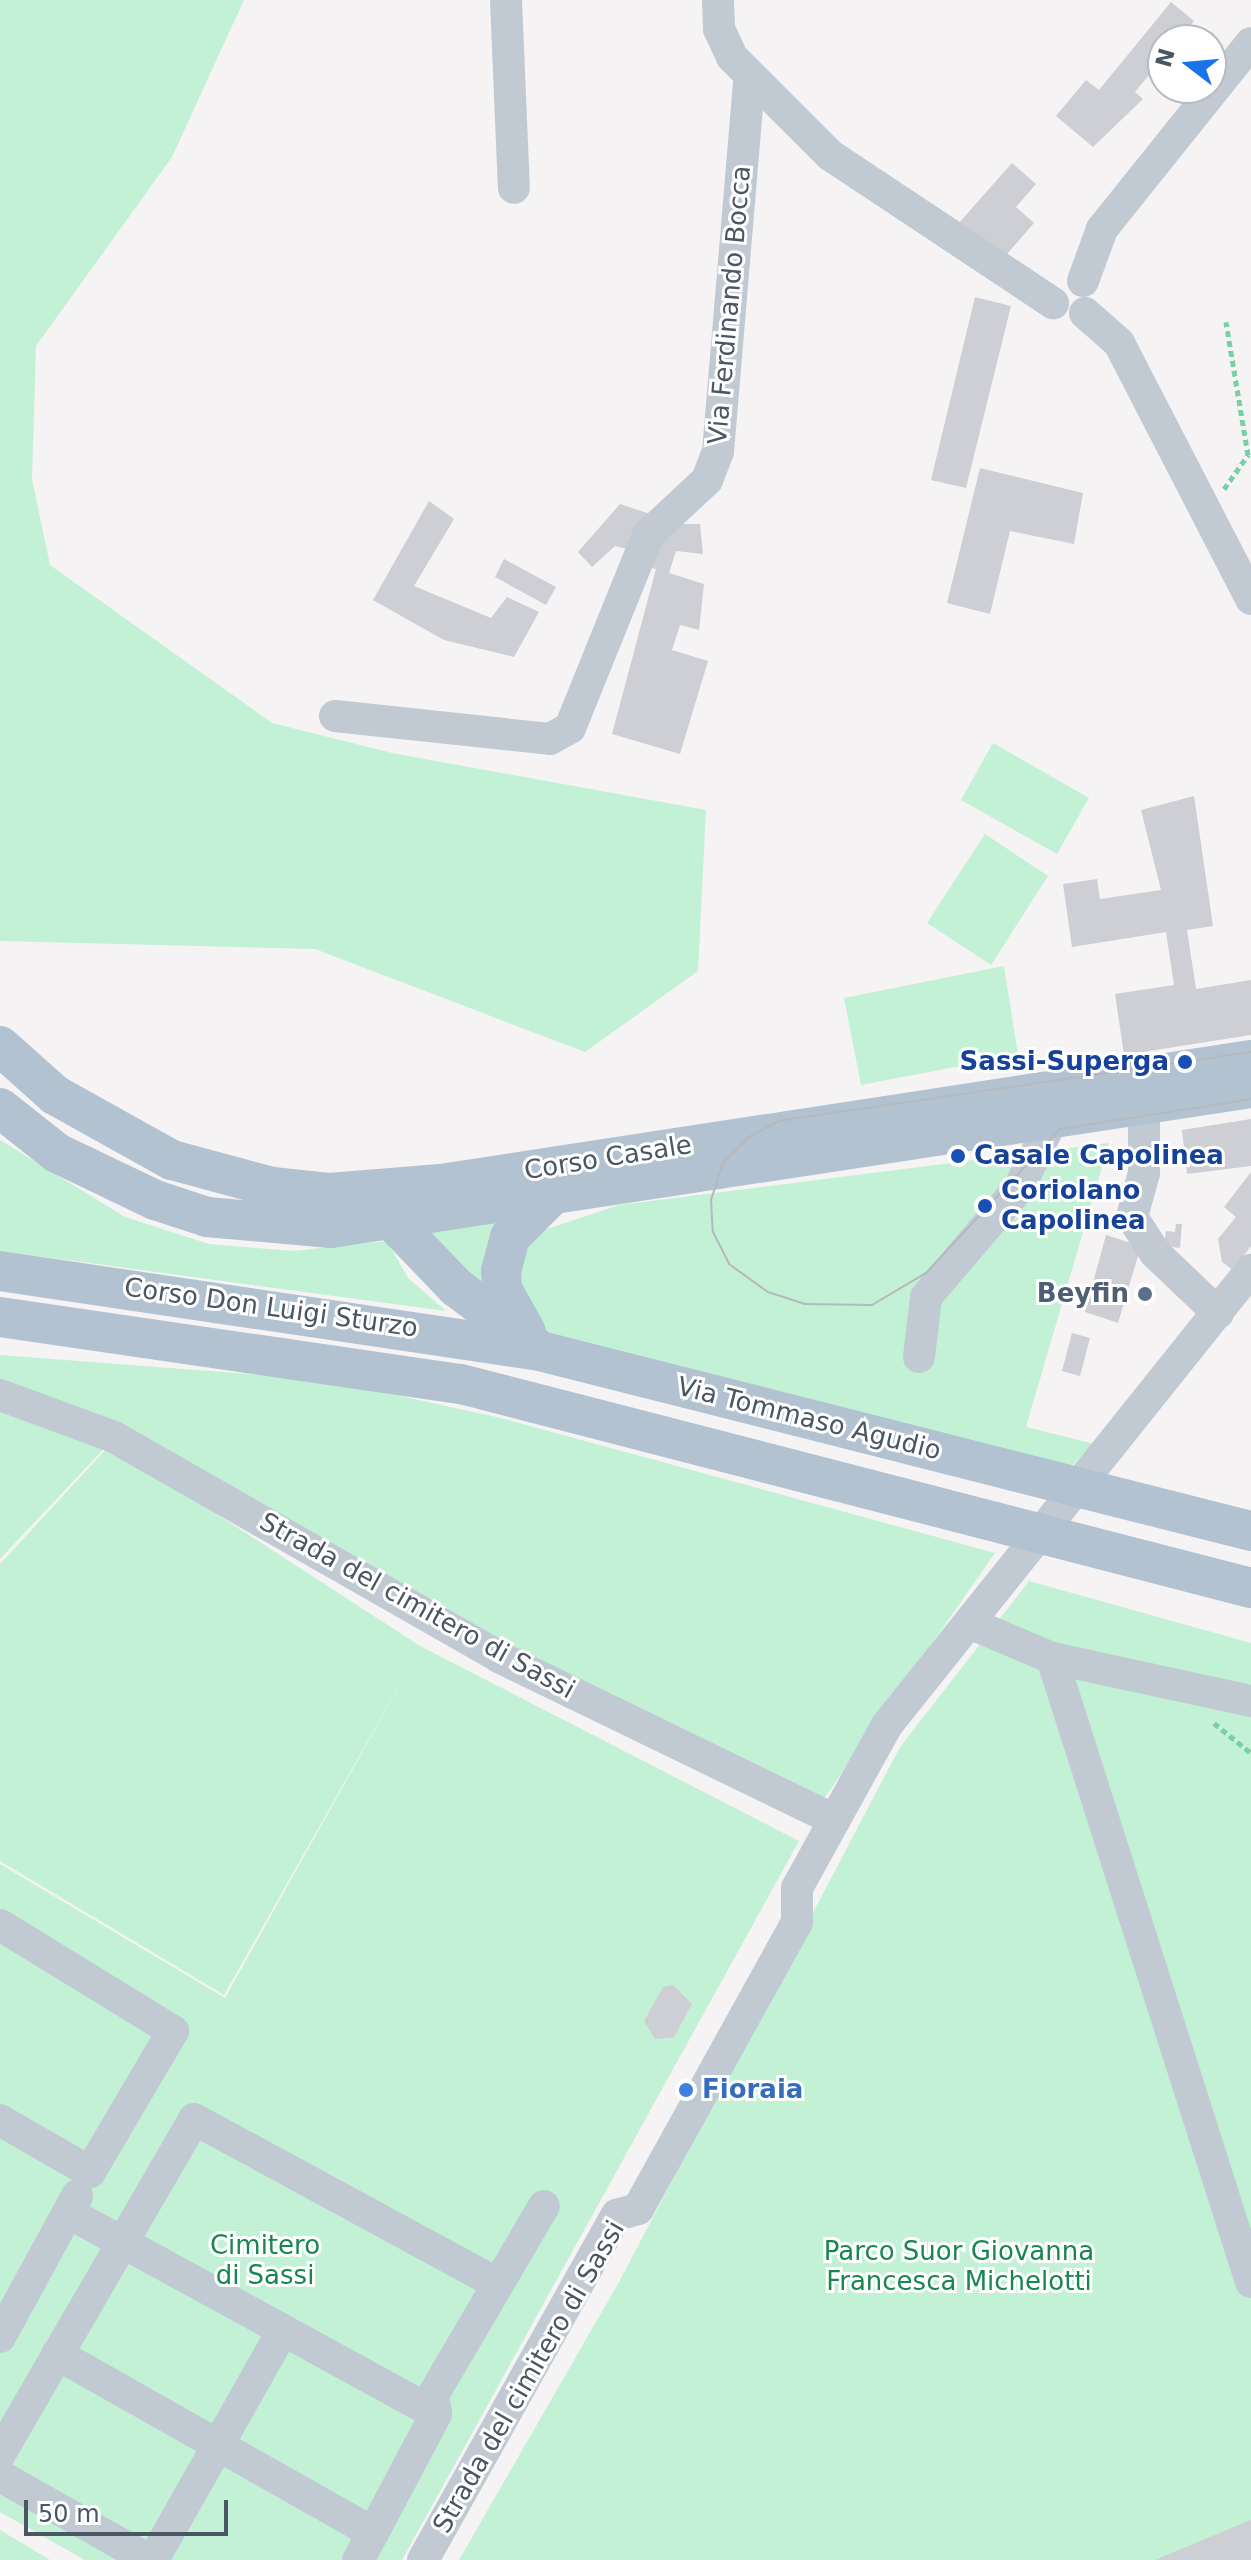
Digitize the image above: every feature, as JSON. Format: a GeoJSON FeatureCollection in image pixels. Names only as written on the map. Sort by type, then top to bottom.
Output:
{"type":"FeatureCollection","features":[{"type":"Feature","properties":{"kind":"main road","name":"Corso Casale"},"geometry":{"type":"LineString","coordinates":[[0,1046],[55,1095],[172,1160],[272,1187],[351,1192],[441,1184],[1251,1060]]}},
{"type":"Feature","properties":{"kind":"main road","name":"Corso Casale"},"geometry":{"type":"LineString","coordinates":[[0,1108],[88,1170],[207,1217],[313,1228],[398,1220],[1251,1088]]}},
{"type":"Feature","properties":{"kind":"main road"},"geometry":{"type":"LineString","coordinates":[[351,1192],[398,1220],[456,1287],[540,1351]]}},
{"type":"Feature","properties":{"kind":"main road"},"geometry":{"type":"LineString","coordinates":[[540,1351],[511,1310],[501,1271],[510,1237],[551,1196]]}},
{"type":"Feature","properties":{"kind":"main road","name":"Corso Don Luigi Sturzo"},"geometry":{"type":"LineString","coordinates":[[0,1271],[540,1351]]}},
{"type":"Feature","properties":{"kind":"main road","name":"Corso Don Luigi Sturzo"},"geometry":{"type":"LineString","coordinates":[[0,1317],[391,1369],[522,1399]]}},
{"type":"Feature","properties":{"kind":"main road","name":"Via Tommaso Agudio"},"geometry":{"type":"LineString","coordinates":[[540,1351],[1251,1531]]}},
{"type":"Feature","properties":{"kind":"main road","name":"Via Tommaso Agudio"},"geometry":{"type":"LineString","coordinates":[[522,1399],[1251,1588]]}},
{"type":"Feature","properties":{"kind":"street"},"geometry":{"type":"LineString","coordinates":[[506,0],[514,188]]}},
{"type":"Feature","properties":{"kind":"street"},"geometry":{"type":"LineString","coordinates":[[718,0],[719,29],[749,80],[830,155],[1053,303],[1060,282],[1084,297],[1119,343],[1251,599]]}},
{"type":"Feature","properties":{"kind":"street"},"geometry":{"type":"LineString","coordinates":[[1084,297],[1102,229],[1251,43]]}},
{"type":"Feature","properties":{"kind":"street","name":"Via Ferdinando Bocca"},"geometry":{"type":"LineString","coordinates":[[335,716],[550,739],[570,728],[648,535],[707,480],[718,452],[749,80]]}},
{"type":"Feature","properties":{"kind":"street"},"geometry":{"type":"LineString","coordinates":[[1144,1105],[1144,1173],[1132,1217],[1155,1253],[1218,1313]]}},
{"type":"Feature","properties":{"kind":"street"},"geometry":{"type":"LineString","coordinates":[[919,1357],[926,1297],[1019,1188],[1052,1120]]}},
{"type":"Feature","properties":{"kind":"street"},"geometry":{"type":"LineString","coordinates":[[1251,1270],[969,1623],[1052,1658],[1251,1701]]}},
{"type":"Feature","properties":{"kind":"street","name":"Strada del cimitero di Sassi"},"geometry":{"type":"LineString","coordinates":[[0,1395],[114,1437],[499,1657],[834,1820]]}},
{"type":"Feature","properties":{"kind":"street","name":"Strada del cimitero di Sassi"},"geometry":{"type":"LineString","coordinates":[[423,2560],[617,2215],[638,2209],[797,1922],[797,1888],[887,1725],[969,1623]]}},
{"type":"Feature","properties":{"kind":"street"},"geometry":{"type":"LineString","coordinates":[[1052,1658],[1251,2282]]}},
{"type":"Feature","properties":{"kind":"street"},"geometry":{"type":"LineString","coordinates":[[0,1925],[172,2026],[69,2213],[9,2301],[0,2337]]}},
{"type":"Feature","properties":{"kind":"street"},"geometry":{"type":"LineString","coordinates":[[0,2454],[121,2242],[198,2119],[496,2283]]}},
{"type":"Feature","properties":{"kind":"street"},"geometry":{"type":"LineString","coordinates":[[0,2120],[90,2172]]}},
{"type":"Feature","properties":{"kind":"street"},"geometry":{"type":"LineString","coordinates":[[57,2354],[217,2445],[366,2547],[436,2414],[433,2395],[544,2206]]}},
{"type":"Feature","properties":{"kind":"street"},"geometry":{"type":"LineString","coordinates":[[69,2213],[436,2414]]}},
{"type":"Feature","properties":{"kind":"street"},"geometry":{"type":"LineString","coordinates":[[0,2476],[151,2560],[283,2330]]}},
{"type":"Feature","properties":{"kind":"path"},"geometry":{"type":"LineString","coordinates":[[1226,322],[1248,455]]}},
{"type":"Feature","properties":{"kind":"green space"},"geometry":{"type":"Polygon","coordinates":[[[0,0],[244,0],[172,157],[36,346],[32,479],[50,565],[272,723],[392,753],[706,810],[698,971],[585,1052],[315,949],[0,941],[0,0]]]}},
{"type":"Feature","properties":{"kind":"green space"},"geometry":{"type":"Polygon","coordinates":[[[993,743],[1089,798],[1057,854],[961,800],[993,743]]]}},
{"type":"Feature","properties":{"kind":"green space"},"geometry":{"type":"Polygon","coordinates":[[[985,834],[1048,876],[991,965],[927,923],[985,834]]]}},
{"type":"Feature","properties":{"kind":"green space"},"geometry":{"type":"Polygon","coordinates":[[[1004,966],[1018,1055],[861,1085],[844,998],[1004,966]]]}},
{"type":"Feature","properties":{"kind":"green space"},"geometry":{"type":"Polygon","coordinates":[[[0,1140],[125,1217],[209,1244],[293,1251],[387,1241],[408,1278],[446,1311],[0,1251],[0,1140]]]}},
{"type":"Feature","properties":{"kind":"green space"},"geometry":{"type":"Polygon","coordinates":[[[1109,1143],[1026,1427],[1094,1444],[1072,1466],[551,1336],[516,1301],[519,1256],[538,1232],[619,1205],[1109,1143]]]}},
{"type":"Feature","properties":{"kind":"green space"},"geometry":{"type":"Polygon","coordinates":[[[508,1220],[486,1286],[420,1231],[508,1220]]]}},
{"type":"Feature","properties":{"kind":"green space"},"geometry":{"type":"Polygon","coordinates":[[[0,1355],[327,1380],[501,1418],[995,1553],[821,1803],[504,1653],[112,1440],[0,1559],[0,1355]]]}},
{"type":"Feature","properties":{"kind":"green space","name":"Cimitero di Sassi"},"geometry":{"type":"Polygon","coordinates":[[[110,1445],[420,1646],[799,1841],[402,2560],[85,2560],[0,2512],[0,1864],[225,1998],[417,1654],[224,1995],[0,1861],[0,1564],[110,1445]]]}},
{"type":"Feature","properties":{"kind":"green space","name":"Parco Suor Giovanna Francesca Michelotti"},"geometry":{"type":"Polygon","coordinates":[[[1029,1581],[1251,1643],[1251,2560],[459,2560],[619,2282],[900,1747],[1029,1581]]]}},
{"type":"Feature","properties":{"kind":"green space"},"geometry":{"type":"Polygon","coordinates":[[[0,2530],[50,2560],[0,2560],[0,2530]]]}},
{"type":"Feature","properties":{"kind":"building"},"geometry":{"type":"Polygon","coordinates":[[[1171,2],[1194,21],[1191,24],[1153,24],[1171,2]]]}},
{"type":"Feature","properties":{"kind":"building"},"geometry":{"type":"Polygon","coordinates":[[[1147,31],[1147,77],[1135,92],[1143,99],[1093,147],[1056,116],[1086,80],[1099,90],[1147,31]]]}},
{"type":"Feature","properties":{"kind":"building"},"geometry":{"type":"Polygon","coordinates":[[[1012,163],[1036,184],[1016,207],[1034,223],[1001,261],[958,224],[1012,163]]]}},
{"type":"Feature","properties":{"kind":"building"},"geometry":{"type":"Polygon","coordinates":[[[975,297],[1011,306],[966,488],[931,480],[975,297]]]}},
{"type":"Feature","properties":{"kind":"building"},"geometry":{"type":"Polygon","coordinates":[[[980,468],[1083,493],[1074,544],[1010,531],[990,614],[947,603],[980,468]]]}},
{"type":"Feature","properties":{"kind":"building"},"geometry":{"type":"Polygon","coordinates":[[[429,501],[454,519],[414,586],[491,618],[507,597],[539,612],[514,657],[444,640],[373,600],[429,501]]]}},
{"type":"Feature","properties":{"kind":"building"},"geometry":{"type":"Polygon","coordinates":[[[620,504],[650,514],[639,552],[615,546],[592,567],[578,552],[620,504]]]}},
{"type":"Feature","properties":{"kind":"building"},"geometry":{"type":"Polygon","coordinates":[[[666,524],[700,524],[703,554],[676,551],[669,573],[704,584],[699,630],[680,625],[672,650],[708,661],[680,754],[612,734],[656,569],[640,565],[666,524]]]}},
{"type":"Feature","properties":{"kind":"building"},"geometry":{"type":"Polygon","coordinates":[[[504,559],[556,587],[546,605],[495,577],[504,559]]]}},
{"type":"Feature","properties":{"kind":"building"},"geometry":{"type":"Polygon","coordinates":[[[1194,796],[1213,926],[1187,930],[1196,989],[1251,980],[1251,1035],[1124,1055],[1115,994],[1174,985],[1166,932],[1072,947],[1063,884],[1097,879],[1100,899],[1161,890],[1141,810],[1194,796]]]}},
{"type":"Feature","properties":{"kind":"building"},"geometry":{"type":"Polygon","coordinates":[[[1251,1119],[1251,1166],[1187,1174],[1182,1130],[1251,1119]]]}},
{"type":"Feature","properties":{"kind":"building"},"geometry":{"type":"Polygon","coordinates":[[[1251,1172],[1251,1246],[1233,1270],[1222,1262],[1218,1239],[1236,1217],[1224,1207],[1251,1172]]]}},
{"type":"Feature","properties":{"kind":"building"},"geometry":{"type":"Polygon","coordinates":[[[1176,1224],[1182,1224],[1180,1248],[1164,1246],[1166,1231],[1175,1232],[1176,1224]]]}},
{"type":"Feature","properties":{"kind":"building"},"geometry":{"type":"Polygon","coordinates":[[[1106,1235],[1141,1246],[1118,1323],[1085,1312],[1106,1235]]]}},
{"type":"Feature","properties":{"kind":"building"},"geometry":{"type":"Polygon","coordinates":[[[1072,1333],[1090,1338],[1080,1376],[1062,1371],[1072,1333]]]}},
{"type":"Feature","properties":{"kind":"building"},"geometry":{"type":"Polygon","coordinates":[[[673,1985],[692,2004],[674,2037],[655,2039],[644,2021],[663,1987],[673,1985]]]}},
{"type":"Feature","properties":{"kind":"building"},"geometry":{"type":"Polygon","coordinates":[[[1251,2520],[1251,2560],[1155,2560],[1251,2520]]]}},
{"type":"Feature","properties":{"kind":"tram line"},"geometry":{"type":"LineString","coordinates":[[1251,1052],[779,1121],[749,1137],[723,1163],[711,1199],[713,1232],[729,1264],[768,1292],[805,1304],[872,1305],[926,1273],[1060,1129],[1251,1099]]}},
{"type":"Feature","properties":{"kind":"place","name":"Sassi-Superga"},"geometry":{"type":"Point","coordinates":[1185,1062]}},
{"type":"Feature","properties":{"kind":"place","name":"Casale Capolinea"},"geometry":{"type":"Point","coordinates":[958,1156]}},
{"type":"Feature","properties":{"kind":"place","name":"Coriolano Capolinea"},"geometry":{"type":"Point","coordinates":[985,1206]}},
{"type":"Feature","properties":{"kind":"place","name":"Beyfin"},"geometry":{"type":"Point","coordinates":[1145,1294]}},
{"type":"Feature","properties":{"kind":"place","name":"Fioraia"},"geometry":{"type":"Point","coordinates":[686,2090]}}]}
